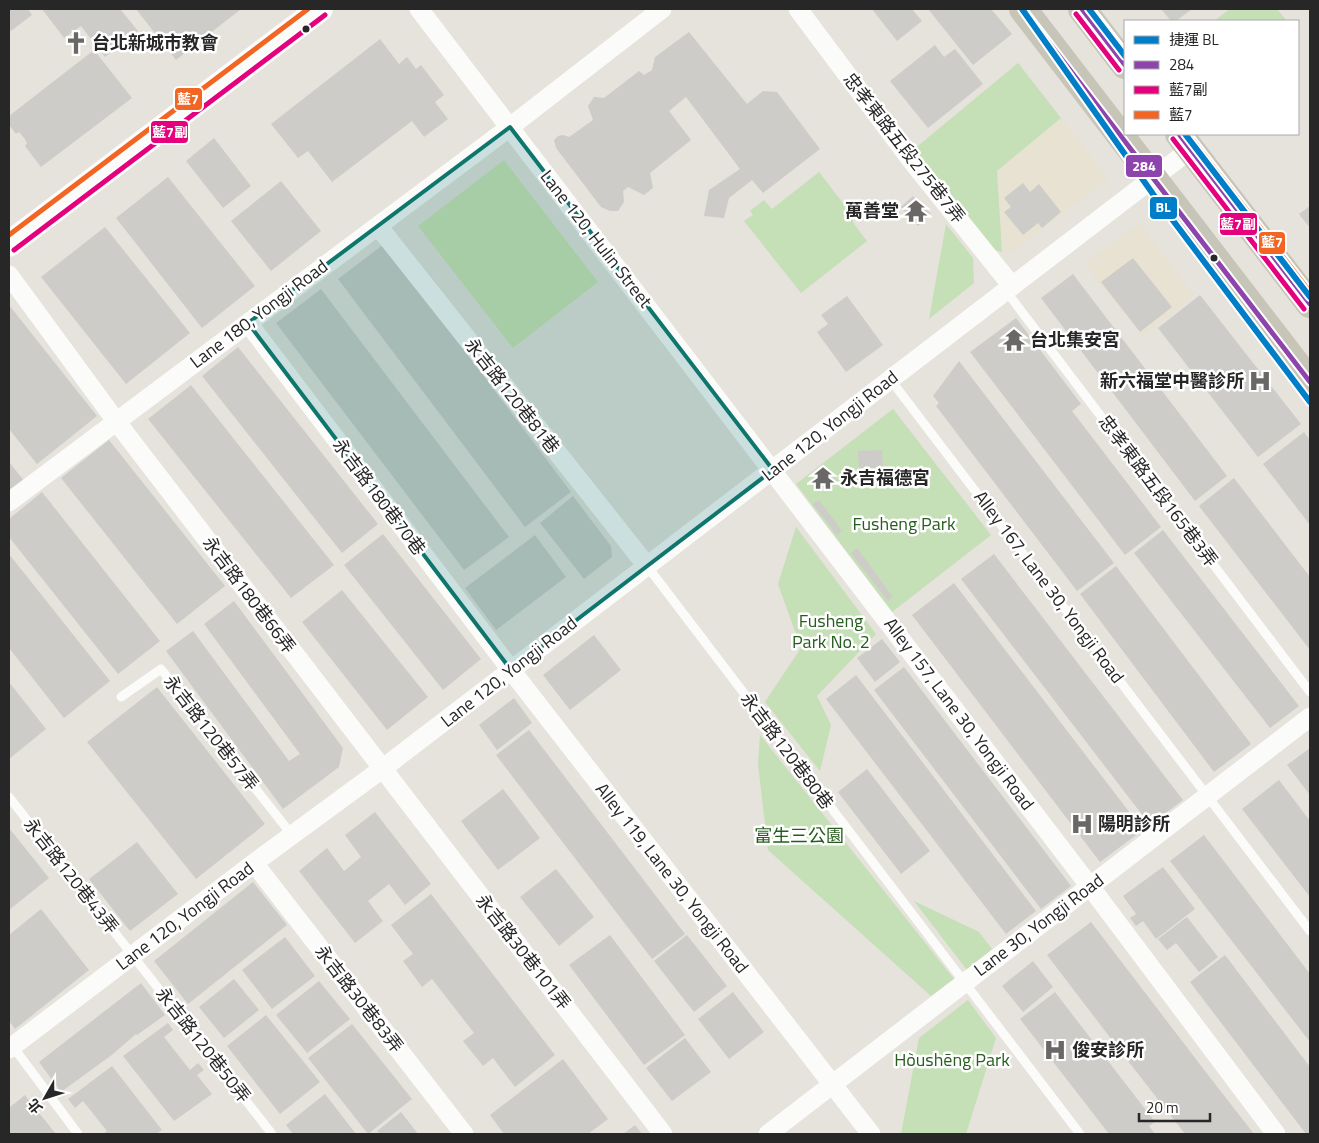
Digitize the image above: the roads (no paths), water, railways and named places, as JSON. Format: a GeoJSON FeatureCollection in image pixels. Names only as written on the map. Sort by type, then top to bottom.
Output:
{"type":"FeatureCollection","features":[{"type":"Feature","properties":{"kind":"main road"},"geometry":{"type":"LineString","coordinates":[[1024,9],[1310,382]]}},
{"type":"Feature","properties":{"kind":"main road"},"geometry":{"type":"LineString","coordinates":[[1082,9],[1124,64]]}},
{"type":"Feature","properties":{"kind":"main road"},"geometry":{"type":"LineString","coordinates":[[1185,142],[1310,304]]}},
{"type":"Feature","properties":{"kind":"street"},"geometry":{"type":"LineString","coordinates":[[9,244],[320,9]]}},
{"type":"Feature","properties":{"kind":"street","name":"Lane 120, Hulin Street"},"geometry":{"type":"LineString","coordinates":[[419,9],[772,470]]}},
{"type":"Feature","properties":{"kind":"street","name":"Lane 180, Yongji Road"},"geometry":{"type":"LineString","coordinates":[[9,502],[510,127],[662,9]]}},
{"type":"Feature","properties":{"kind":"street","name":"忠孝東路五段275巷7弄"},"geometry":{"type":"LineString","coordinates":[[798,9],[1009,288]]}},
{"type":"Feature","properties":{"kind":"street","name":"Lane 120, Yongji Road"},"geometry":{"type":"LineString","coordinates":[[10,1046],[134,956],[254,863],[382,770],[1154,178],[1185,142]]}},
{"type":"Feature","properties":{"kind":"street","name":"永吉路120巷81巷"},"geometry":{"type":"LineString","coordinates":[[378,226],[647,566]]}},
{"type":"Feature","properties":{"kind":"street","name":"永吉路180巷66弄"},"geometry":{"type":"LineString","coordinates":[[9,275],[116,421],[382,770]]}},
{"type":"Feature","properties":{"kind":"street","name":"永吉路180巷70巷"},"geometry":{"type":"LineString","coordinates":[[248,323],[511,670]]}},
{"type":"Feature","properties":{"kind":"street","name":"Alley 157, Lane 30, Yongji Road"},"geometry":{"type":"LineString","coordinates":[[772,470],[1090,886],[1276,1134]]}},
{"type":"Feature","properties":{"kind":"street","name":"Alley 119, Lane 30, Yongji Road"},"geometry":{"type":"LineString","coordinates":[[511,670],[870,1134]]}},
{"type":"Feature","properties":{"kind":"street","name":"Lane 30, Yongji Road"},"geometry":{"type":"LineString","coordinates":[[768,1134],[1310,717]]}},
{"type":"Feature","properties":{"kind":"street","name":"永吉路30巷101弄"},"geometry":{"type":"LineString","coordinates":[[382,770],[664,1134]]}},
{"type":"Feature","properties":{"kind":"street","name":"永吉路30巷83弄"},"geometry":{"type":"LineString","coordinates":[[254,863],[464,1134]]}},
{"type":"Feature","properties":{"kind":"lane","name":"忠孝東路五段165巷3弄"},"geometry":{"type":"LineString","coordinates":[[1009,288],[1310,692]]}},
{"type":"Feature","properties":{"kind":"lane","name":"Alley 167, Lane 30, Yongji Road"},"geometry":{"type":"LineString","coordinates":[[890,379],[1310,931]]}},
{"type":"Feature","properties":{"kind":"lane","name":"永吉路120巷80巷"},"geometry":{"type":"LineString","coordinates":[[647,566],[1080,1134]]}},
{"type":"Feature","properties":{"kind":"lane","name":"永吉路120巷57弄"},"geometry":{"type":"LineString","coordinates":[[121,697],[161,669],[292,835]]}},
{"type":"Feature","properties":{"kind":"lane","name":"永吉路120巷43弄"},"geometry":{"type":"LineString","coordinates":[[9,797],[134,956]]}},
{"type":"Feature","properties":{"kind":"lane","name":"永吉路120巷50弄"},"geometry":{"type":"LineString","coordinates":[[134,956],[272,1134]]}},
{"type":"Feature","properties":{"kind":"lane"},"geometry":{"type":"LineString","coordinates":[[10,1046],[78,1134]]}},
{"type":"Feature","properties":{"kind":"metro line","name":"BL"},"geometry":{"type":"LineString","coordinates":[[1022,9],[1153,194],[1310,402]]}},
{"type":"Feature","properties":{"kind":"metro line","name":"BL"},"geometry":{"type":"LineString","coordinates":[[1089,9],[1124,55]]}},
{"type":"Feature","properties":{"kind":"metro line","name":"BL"},"geometry":{"type":"LineString","coordinates":[[1186,135],[1310,297]]}},
{"type":"Feature","properties":{"kind":"place","name":"台北新城市教會"},"geometry":{"type":"Point","coordinates":[76,43]}},
{"type":"Feature","properties":{"kind":"place","name":"萬善堂"},"geometry":{"type":"Point","coordinates":[916,211]}},
{"type":"Feature","properties":{"kind":"place","name":"台北集安宮"},"geometry":{"type":"Point","coordinates":[1014,340]}},
{"type":"Feature","properties":{"kind":"place","name":"新六福堂中醫診所"},"geometry":{"type":"Point","coordinates":[1260,381]}},
{"type":"Feature","properties":{"kind":"place","name":"永吉福德宮"},"geometry":{"type":"Point","coordinates":[823,478]}},
{"type":"Feature","properties":{"kind":"place","name":"陽明診所"},"geometry":{"type":"Point","coordinates":[1082,824]}},
{"type":"Feature","properties":{"kind":"place","name":"俊安診所"},"geometry":{"type":"Point","coordinates":[1055,1050]}},
{"type":"Feature","properties":{"kind":"park label","name":"Fusheng Park"},"geometry":{"type":"Point","coordinates":[904,524]}},
{"type":"Feature","properties":{"kind":"park label","name":"Fusheng Park No. 2"},"geometry":{"type":"Point","coordinates":[831,631]}},
{"type":"Feature","properties":{"kind":"park label","name":"富生三公園"},"geometry":{"type":"Point","coordinates":[799,836]}},
{"type":"Feature","properties":{"kind":"park label","name":"Hòushēng Park"},"geometry":{"type":"Point","coordinates":[952,1060]}}]}
